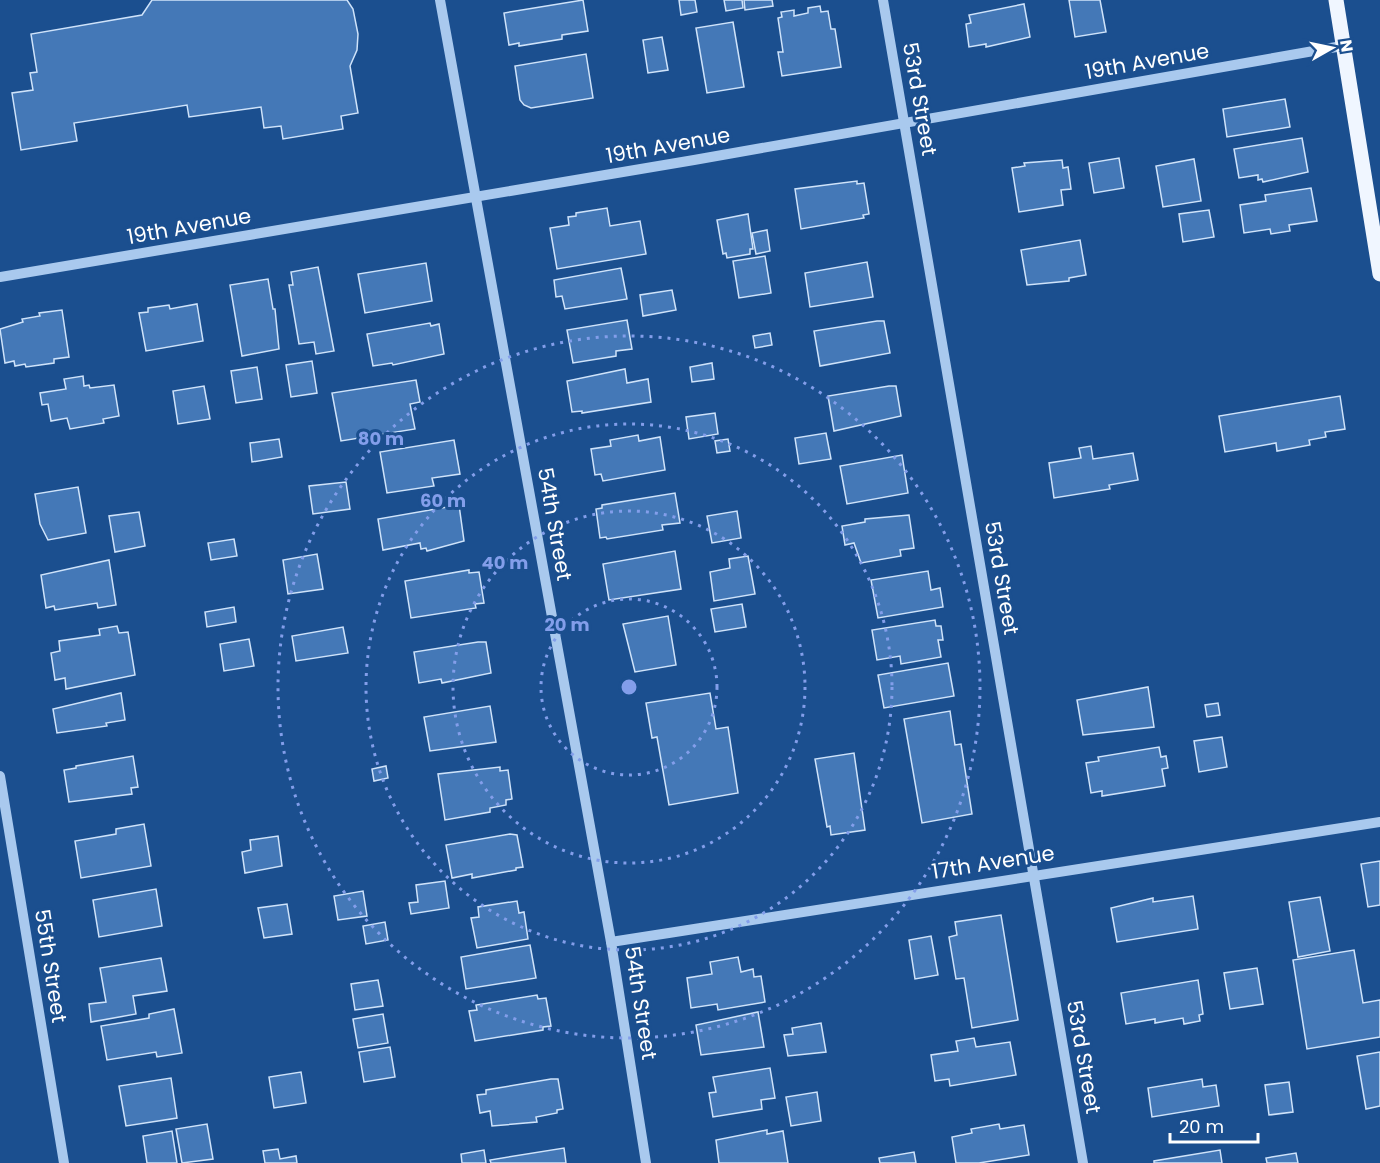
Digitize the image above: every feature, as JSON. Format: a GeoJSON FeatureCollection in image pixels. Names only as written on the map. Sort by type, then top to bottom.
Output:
{"type":"FeatureCollection","features":[{"type":"Feature","properties":{"kind":"main road"},"geometry":{"type":"LineString","coordinates":[[1336,0],[1380,274]]}},
{"type":"Feature","properties":{"kind":"street","name":"54th Street"},"geometry":{"type":"LineString","coordinates":[[440,0],[611,942],[646,1163]]}},
{"type":"Feature","properties":{"kind":"street","name":"53rd Street"},"geometry":{"type":"LineString","coordinates":[[883,0],[1083,1163]]}},
{"type":"Feature","properties":{"kind":"street","name":"19th Avenue"},"geometry":{"type":"LineString","coordinates":[[0,277],[1342,46]]}},
{"type":"Feature","properties":{"kind":"street","name":"55th Street"},"geometry":{"type":"LineString","coordinates":[[0,776],[2,806],[64,1163]]}},
{"type":"Feature","properties":{"kind":"street","name":"17th Avenue"},"geometry":{"type":"LineString","coordinates":[[611,942],[1380,822]]}},
{"type":"Feature","properties":{"kind":"building"},"geometry":{"type":"Polygon","coordinates":[[[152,0],[347,0],[353,9],[358,34],[357,50],[350,66],[358,113],[341,116],[343,129],[283,139],[281,126],[264,128],[261,107],[189,117],[187,105],[74,123],[77,141],[21,150],[12,93],[33,90],[30,73],[37,72],[31,34],[142,15],[152,0]]]}},
{"type":"Feature","properties":{"kind":"building"},"geometry":{"type":"Polygon","coordinates":[[[583,0],[588,31],[562,35],[562,39],[519,46],[519,43],[509,45],[504,13],[583,0]]]}},
{"type":"Feature","properties":{"kind":"building"},"geometry":{"type":"Polygon","coordinates":[[[679,0],[695,0],[697,12],[681,15],[679,0]]]}},
{"type":"Feature","properties":{"kind":"building"},"geometry":{"type":"Polygon","coordinates":[[[724,0],[742,0],[743,8],[726,11],[724,0]]]}},
{"type":"Feature","properties":{"kind":"building"},"geometry":{"type":"Polygon","coordinates":[[[744,0],[772,0],[773,6],[745,10],[744,0]]]}},
{"type":"Feature","properties":{"kind":"building"},"geometry":{"type":"Polygon","coordinates":[[[1069,0],[1100,0],[1106,32],[1075,37],[1069,0]]]}},
{"type":"Feature","properties":{"kind":"building"},"geometry":{"type":"Polygon","coordinates":[[[1024,4],[1030,37],[986,47],[986,44],[969,47],[966,24],[971,23],[969,15],[1024,4]]]}},
{"type":"Feature","properties":{"kind":"building"},"geometry":{"type":"Polygon","coordinates":[[[820,6],[821,12],[828,11],[831,29],[835,29],[841,67],[782,76],[778,52],[783,52],[778,18],[782,17],[781,12],[794,10],[794,16],[808,13],[808,8],[820,6]]]}},
{"type":"Feature","properties":{"kind":"building"},"geometry":{"type":"Polygon","coordinates":[[[733,22],[744,87],[707,93],[696,28],[733,22]]]}},
{"type":"Feature","properties":{"kind":"building"},"geometry":{"type":"Polygon","coordinates":[[[662,37],[668,70],[648,73],[643,40],[662,37]]]}},
{"type":"Feature","properties":{"kind":"building"},"geometry":{"type":"Polygon","coordinates":[[[586,54],[593,98],[531,108],[520,100],[515,66],[586,54]]]}},
{"type":"Feature","properties":{"kind":"building"},"geometry":{"type":"Polygon","coordinates":[[[1285,99],[1290,127],[1227,137],[1223,109],[1285,99]]]}},
{"type":"Feature","properties":{"kind":"building"},"geometry":{"type":"Polygon","coordinates":[[[1302,138],[1308,172],[1263,182],[1262,179],[1258,180],[1258,175],[1239,178],[1234,149],[1302,138]]]}},
{"type":"Feature","properties":{"kind":"building"},"geometry":{"type":"Polygon","coordinates":[[[1119,158],[1124,188],[1094,193],[1089,163],[1119,158]]]}},
{"type":"Feature","properties":{"kind":"building"},"geometry":{"type":"Polygon","coordinates":[[[1194,159],[1201,201],[1163,207],[1156,166],[1194,159]]]}},
{"type":"Feature","properties":{"kind":"building"},"geometry":{"type":"Polygon","coordinates":[[[1062,160],[1063,168],[1068,167],[1071,189],[1061,190],[1063,205],[1019,212],[1012,168],[1025,166],[1024,163],[1062,160]]]}},
{"type":"Feature","properties":{"kind":"building"},"geometry":{"type":"Polygon","coordinates":[[[857,181],[857,184],[864,183],[869,214],[863,215],[864,218],[801,229],[795,189],[857,181]]]}},
{"type":"Feature","properties":{"kind":"building"},"geometry":{"type":"Polygon","coordinates":[[[1311,188],[1317,221],[1289,225],[1290,231],[1271,234],[1270,229],[1244,233],[1240,205],[1266,201],[1265,195],[1311,188]]]}},
{"type":"Feature","properties":{"kind":"building"},"geometry":{"type":"Polygon","coordinates":[[[607,208],[610,226],[640,221],[646,254],[557,269],[550,228],[569,225],[568,217],[576,216],[576,213],[607,208]]]}},
{"type":"Feature","properties":{"kind":"building"},"geometry":{"type":"Polygon","coordinates":[[[1209,210],[1214,237],[1183,242],[1179,214],[1209,210]]]}},
{"type":"Feature","properties":{"kind":"building"},"geometry":{"type":"Polygon","coordinates":[[[748,214],[753,249],[750,249],[750,254],[727,258],[726,253],[723,254],[717,220],[748,214]]]}},
{"type":"Feature","properties":{"kind":"building"},"geometry":{"type":"Polygon","coordinates":[[[767,230],[770,251],[756,254],[752,233],[767,230]]]}},
{"type":"Feature","properties":{"kind":"building"},"geometry":{"type":"Polygon","coordinates":[[[1080,240],[1086,275],[1069,278],[1069,281],[1027,285],[1021,250],[1080,240]]]}},
{"type":"Feature","properties":{"kind":"building"},"geometry":{"type":"Polygon","coordinates":[[[765,256],[771,293],[739,298],[733,261],[765,256]]]}},
{"type":"Feature","properties":{"kind":"building"},"geometry":{"type":"Polygon","coordinates":[[[867,262],[873,297],[810,307],[805,273],[867,262]]]}},
{"type":"Feature","properties":{"kind":"building"},"geometry":{"type":"Polygon","coordinates":[[[426,263],[432,301],[365,313],[358,274],[426,263]]]}},
{"type":"Feature","properties":{"kind":"building"},"geometry":{"type":"Polygon","coordinates":[[[318,267],[334,351],[316,354],[314,342],[299,344],[289,285],[293,285],[291,272],[318,267]]]}},
{"type":"Feature","properties":{"kind":"building"},"geometry":{"type":"Polygon","coordinates":[[[621,268],[627,299],[565,309],[562,296],[556,297],[554,280],[621,268]]]}},
{"type":"Feature","properties":{"kind":"building"},"geometry":{"type":"Polygon","coordinates":[[[268,279],[273,309],[275,309],[279,349],[242,356],[230,285],[268,279]]]}},
{"type":"Feature","properties":{"kind":"building"},"geometry":{"type":"Polygon","coordinates":[[[672,290],[676,310],[643,316],[640,295],[672,290]]]}},
{"type":"Feature","properties":{"kind":"building"},"geometry":{"type":"Polygon","coordinates":[[[197,304],[203,341],[146,351],[139,313],[148,312],[148,308],[169,305],[170,309],[197,304]]]}},
{"type":"Feature","properties":{"kind":"building"},"geometry":{"type":"Polygon","coordinates":[[[62,310],[69,357],[54,359],[54,363],[26,367],[25,364],[15,366],[14,361],[5,363],[0,329],[23,322],[22,319],[40,316],[39,313],[62,310]]]}},
{"type":"Feature","properties":{"kind":"building"},"geometry":{"type":"Polygon","coordinates":[[[627,320],[632,349],[616,351],[616,356],[573,363],[567,330],[627,320]]]}},
{"type":"Feature","properties":{"kind":"building"},"geometry":{"type":"Polygon","coordinates":[[[884,321],[890,353],[820,366],[814,331],[884,321]]]}},
{"type":"Feature","properties":{"kind":"building"},"geometry":{"type":"Polygon","coordinates":[[[430,323],[431,326],[439,324],[444,354],[393,365],[392,363],[373,366],[367,334],[430,323]]]}},
{"type":"Feature","properties":{"kind":"building"},"geometry":{"type":"Polygon","coordinates":[[[770,333],[772,345],[755,348],[753,336],[770,333]]]}},
{"type":"Feature","properties":{"kind":"building"},"geometry":{"type":"Polygon","coordinates":[[[312,361],[317,393],[291,397],[286,365],[312,361]]]}},
{"type":"Feature","properties":{"kind":"building"},"geometry":{"type":"Polygon","coordinates":[[[712,363],[714,379],[692,382],[690,367],[712,363]]]}},
{"type":"Feature","properties":{"kind":"building"},"geometry":{"type":"Polygon","coordinates":[[[257,367],[262,399],[236,403],[231,371],[257,367]]]}},
{"type":"Feature","properties":{"kind":"building"},"geometry":{"type":"Polygon","coordinates":[[[625,369],[627,383],[648,379],[651,402],[582,413],[582,411],[572,412],[567,381],[625,369]]]}},
{"type":"Feature","properties":{"kind":"building"},"geometry":{"type":"Polygon","coordinates":[[[83,376],[84,386],[89,385],[90,388],[114,385],[119,416],[103,419],[104,423],[70,429],[67,418],[51,421],[48,404],[42,405],[40,393],[66,389],[64,379],[83,376]]]}},
{"type":"Feature","properties":{"kind":"building"},"geometry":{"type":"Polygon","coordinates":[[[416,380],[420,402],[410,404],[415,429],[341,441],[332,393],[416,380]]]}},
{"type":"Feature","properties":{"kind":"building"},"geometry":{"type":"Polygon","coordinates":[[[204,386],[210,419],[178,424],[173,391],[204,386]]]}},
{"type":"Feature","properties":{"kind":"building"},"geometry":{"type":"Polygon","coordinates":[[[896,386],[901,416],[834,431],[828,396],[896,386]]]}},
{"type":"Feature","properties":{"kind":"building"},"geometry":{"type":"Polygon","coordinates":[[[1340,396],[1345,429],[1325,432],[1326,437],[1309,440],[1310,445],[1277,451],[1276,443],[1225,452],[1219,416],[1340,396]]]}},
{"type":"Feature","properties":{"kind":"building"},"geometry":{"type":"Polygon","coordinates":[[[715,413],[718,434],[689,439],[686,417],[715,413]]]}},
{"type":"Feature","properties":{"kind":"building"},"geometry":{"type":"Polygon","coordinates":[[[826,433],[831,459],[799,464],[795,438],[826,433]]]}},
{"type":"Feature","properties":{"kind":"building"},"geometry":{"type":"Polygon","coordinates":[[[638,435],[639,441],[660,437],[665,470],[603,481],[601,474],[595,475],[591,449],[611,446],[610,440],[638,435]]]}},
{"type":"Feature","properties":{"kind":"building"},"geometry":{"type":"Polygon","coordinates":[[[279,439],[282,457],[252,462],[250,443],[279,439]]]}},
{"type":"Feature","properties":{"kind":"building"},"geometry":{"type":"Polygon","coordinates":[[[728,439],[730,451],[717,453],[715,441],[728,439]]]}},
{"type":"Feature","properties":{"kind":"building"},"geometry":{"type":"Polygon","coordinates":[[[454,440],[460,474],[432,478],[434,486],[387,493],[380,452],[454,440]]]}},
{"type":"Feature","properties":{"kind":"building"},"geometry":{"type":"Polygon","coordinates":[[[1091,446],[1093,459],[1133,453],[1138,480],[1109,485],[1110,489],[1054,498],[1049,463],[1081,458],[1079,448],[1091,446]]]}},
{"type":"Feature","properties":{"kind":"building"},"geometry":{"type":"Polygon","coordinates":[[[902,455],[908,493],[847,504],[840,466],[902,455]]]}},
{"type":"Feature","properties":{"kind":"building"},"geometry":{"type":"Polygon","coordinates":[[[346,482],[350,509],[313,514],[309,486],[346,482]]]}},
{"type":"Feature","properties":{"kind":"building"},"geometry":{"type":"Polygon","coordinates":[[[78,487],[86,533],[48,540],[40,524],[35,494],[78,487]]]}},
{"type":"Feature","properties":{"kind":"building"},"geometry":{"type":"Polygon","coordinates":[[[675,493],[680,523],[662,525],[663,530],[607,539],[606,537],[600,538],[596,509],[602,508],[602,505],[675,493]]]}},
{"type":"Feature","properties":{"kind":"building"},"geometry":{"type":"Polygon","coordinates":[[[459,505],[464,541],[427,551],[426,548],[421,549],[420,543],[383,550],[378,519],[459,505]]]}},
{"type":"Feature","properties":{"kind":"building"},"geometry":{"type":"Polygon","coordinates":[[[737,511],[741,538],[712,543],[707,516],[737,511]]]}},
{"type":"Feature","properties":{"kind":"building"},"geometry":{"type":"Polygon","coordinates":[[[139,512],[145,546],[115,552],[109,516],[139,512]]]}},
{"type":"Feature","properties":{"kind":"building"},"geometry":{"type":"Polygon","coordinates":[[[909,515],[914,548],[900,550],[901,556],[861,563],[854,543],[845,545],[842,526],[865,522],[865,519],[909,515]]]}},
{"type":"Feature","properties":{"kind":"building"},"geometry":{"type":"Polygon","coordinates":[[[234,539],[237,556],[211,560],[208,543],[234,539]]]}},
{"type":"Feature","properties":{"kind":"building"},"geometry":{"type":"Polygon","coordinates":[[[675,551],[681,589],[609,600],[603,564],[675,551]]]}},
{"type":"Feature","properties":{"kind":"building"},"geometry":{"type":"Polygon","coordinates":[[[317,554],[323,589],[288,594],[283,560],[317,554]]]}},
{"type":"Feature","properties":{"kind":"building"},"geometry":{"type":"Polygon","coordinates":[[[748,556],[755,594],[714,601],[710,572],[730,568],[729,559],[748,556]]]}},
{"type":"Feature","properties":{"kind":"building"},"geometry":{"type":"Polygon","coordinates":[[[109,560],[116,605],[98,608],[97,603],[55,610],[54,606],[46,608],[41,575],[109,560]]]}},
{"type":"Feature","properties":{"kind":"building"},"geometry":{"type":"Polygon","coordinates":[[[469,570],[469,573],[479,572],[484,603],[475,604],[476,608],[411,618],[405,581],[469,570]]]}},
{"type":"Feature","properties":{"kind":"building"},"geometry":{"type":"Polygon","coordinates":[[[928,571],[931,590],[940,588],[943,607],[878,618],[871,580],[928,571]]]}},
{"type":"Feature","properties":{"kind":"building"},"geometry":{"type":"Polygon","coordinates":[[[742,604],[746,627],[715,632],[711,609],[742,604]]]}},
{"type":"Feature","properties":{"kind":"building"},"geometry":{"type":"Polygon","coordinates":[[[234,607],[236,622],[207,627],[205,612],[234,607]]]}},
{"type":"Feature","properties":{"kind":"building"},"geometry":{"type":"Polygon","coordinates":[[[668,616],[676,665],[635,672],[623,624],[668,616]]]}},
{"type":"Feature","properties":{"kind":"building"},"geometry":{"type":"Polygon","coordinates":[[[935,620],[936,626],[941,626],[943,640],[938,640],[941,657],[901,664],[900,656],[877,660],[872,630],[935,620]]]}},
{"type":"Feature","properties":{"kind":"building"},"geometry":{"type":"Polygon","coordinates":[[[117,626],[119,633],[128,632],[135,675],[66,689],[65,678],[55,680],[51,653],[60,651],[59,641],[100,635],[99,629],[117,626]]]}},
{"type":"Feature","properties":{"kind":"building"},"geometry":{"type":"Polygon","coordinates":[[[343,627],[348,653],[296,661],[292,636],[343,627]]]}},
{"type":"Feature","properties":{"kind":"building"},"geometry":{"type":"Polygon","coordinates":[[[249,639],[254,666],[224,671],[220,644],[249,639]]]}},
{"type":"Feature","properties":{"kind":"building"},"geometry":{"type":"Polygon","coordinates":[[[486,642],[491,673],[442,683],[441,679],[419,683],[414,652],[486,642]]]}},
{"type":"Feature","properties":{"kind":"building"},"geometry":{"type":"Polygon","coordinates":[[[948,663],[954,696],[884,708],[878,675],[948,663]]]}},
{"type":"Feature","properties":{"kind":"building"},"geometry":{"type":"Polygon","coordinates":[[[1148,687],[1154,727],[1083,735],[1077,700],[1148,687]]]}},
{"type":"Feature","properties":{"kind":"building"},"geometry":{"type":"Polygon","coordinates":[[[121,693],[125,720],[106,723],[107,726],[57,733],[53,709],[121,693]]]}},
{"type":"Feature","properties":{"kind":"building"},"geometry":{"type":"Polygon","coordinates":[[[710,693],[716,729],[728,727],[738,793],[669,805],[657,737],[652,738],[646,703],[710,693]]]}},
{"type":"Feature","properties":{"kind":"building"},"geometry":{"type":"Polygon","coordinates":[[[1218,703],[1220,715],[1207,717],[1205,705],[1218,703]]]}},
{"type":"Feature","properties":{"kind":"building"},"geometry":{"type":"Polygon","coordinates":[[[490,706],[496,742],[430,751],[424,717],[490,706]]]}},
{"type":"Feature","properties":{"kind":"building"},"geometry":{"type":"Polygon","coordinates":[[[950,711],[955,745],[961,744],[972,814],[922,823],[904,719],[950,711]]]}},
{"type":"Feature","properties":{"kind":"building"},"geometry":{"type":"Polygon","coordinates":[[[1222,737],[1227,767],[1199,772],[1194,741],[1222,737]]]}},
{"type":"Feature","properties":{"kind":"building"},"geometry":{"type":"Polygon","coordinates":[[[1159,747],[1161,757],[1166,756],[1168,768],[1162,769],[1165,786],[1102,796],[1102,791],[1091,793],[1086,763],[1099,761],[1098,757],[1159,747]]]}},
{"type":"Feature","properties":{"kind":"building"},"geometry":{"type":"Polygon","coordinates":[[[854,753],[865,830],[831,835],[830,826],[827,827],[815,759],[854,753]]]}},
{"type":"Feature","properties":{"kind":"building"},"geometry":{"type":"Polygon","coordinates":[[[133,756],[138,787],[131,788],[132,794],[69,802],[64,770],[133,756]]]}},
{"type":"Feature","properties":{"kind":"building"},"geometry":{"type":"Polygon","coordinates":[[[386,766],[388,778],[374,781],[372,769],[386,766]]]}},
{"type":"Feature","properties":{"kind":"building"},"geometry":{"type":"Polygon","coordinates":[[[500,767],[500,771],[508,770],[512,799],[506,800],[506,805],[490,808],[490,812],[445,820],[438,774],[500,767]]]}},
{"type":"Feature","properties":{"kind":"building"},"geometry":{"type":"Polygon","coordinates":[[[144,824],[151,866],[81,878],[75,841],[116,834],[116,829],[144,824]]]}},
{"type":"Feature","properties":{"kind":"building"},"geometry":{"type":"Polygon","coordinates":[[[510,834],[517,835],[523,867],[472,878],[472,874],[452,878],[446,845],[510,834]]]}},
{"type":"Feature","properties":{"kind":"building"},"geometry":{"type":"Polygon","coordinates":[[[278,836],[282,866],[245,873],[242,852],[251,850],[250,840],[278,836]]]}},
{"type":"Feature","properties":{"kind":"building"},"geometry":{"type":"Polygon","coordinates":[[[1380,861],[1380,905],[1368,907],[1361,864],[1380,861]]]}},
{"type":"Feature","properties":{"kind":"building"},"geometry":{"type":"Polygon","coordinates":[[[445,881],[449,908],[411,914],[409,903],[418,902],[416,885],[445,881]]]}},
{"type":"Feature","properties":{"kind":"building"},"geometry":{"type":"Polygon","coordinates":[[[156,889],[162,926],[99,937],[93,900],[156,889]]]}},
{"type":"Feature","properties":{"kind":"building"},"geometry":{"type":"Polygon","coordinates":[[[363,891],[367,916],[338,920],[334,896],[363,891]]]}},
{"type":"Feature","properties":{"kind":"building"},"geometry":{"type":"Polygon","coordinates":[[[1193,896],[1198,929],[1117,942],[1111,908],[1153,898],[1153,902],[1193,896]]]}},
{"type":"Feature","properties":{"kind":"building"},"geometry":{"type":"Polygon","coordinates":[[[1320,897],[1330,951],[1298,957],[1289,902],[1320,897]]]}},
{"type":"Feature","properties":{"kind":"building"},"geometry":{"type":"Polygon","coordinates":[[[517,901],[519,913],[524,912],[528,939],[477,948],[471,918],[479,917],[478,907],[517,901]]]}},
{"type":"Feature","properties":{"kind":"building"},"geometry":{"type":"Polygon","coordinates":[[[287,904],[292,934],[264,938],[258,908],[287,904]]]}},
{"type":"Feature","properties":{"kind":"building"},"geometry":{"type":"Polygon","coordinates":[[[1001,915],[1018,1020],[972,1028],[964,978],[956,979],[949,937],[957,935],[955,922],[1001,915]]]}},
{"type":"Feature","properties":{"kind":"building"},"geometry":{"type":"Polygon","coordinates":[[[385,922],[388,940],[366,944],[363,926],[385,922]]]}},
{"type":"Feature","properties":{"kind":"building"},"geometry":{"type":"Polygon","coordinates":[[[931,936],[938,975],[915,979],[909,940],[931,936]]]}},
{"type":"Feature","properties":{"kind":"building"},"geometry":{"type":"Polygon","coordinates":[[[530,945],[536,978],[466,989],[461,957],[530,945]]]}},
{"type":"Feature","properties":{"kind":"building"},"geometry":{"type":"Polygon","coordinates":[[[1354,950],[1363,1003],[1380,1000],[1380,1037],[1307,1049],[1293,960],[1354,950]]]}},
{"type":"Feature","properties":{"kind":"building"},"geometry":{"type":"Polygon","coordinates":[[[738,957],[741,972],[753,969],[754,977],[761,976],[765,1002],[718,1010],[717,1004],[691,1008],[687,978],[712,974],[710,962],[738,957]]]}},
{"type":"Feature","properties":{"kind":"building"},"geometry":{"type":"Polygon","coordinates":[[[161,958],[167,991],[133,996],[136,1014],[91,1022],[89,1004],[106,1002],[100,968],[161,958]]]}},
{"type":"Feature","properties":{"kind":"building"},"geometry":{"type":"Polygon","coordinates":[[[1257,968],[1263,1004],[1230,1009],[1224,973],[1257,968]]]}},
{"type":"Feature","properties":{"kind":"building"},"geometry":{"type":"Polygon","coordinates":[[[378,980],[383,1006],[355,1010],[351,984],[378,980]]]}},
{"type":"Feature","properties":{"kind":"building"},"geometry":{"type":"Polygon","coordinates":[[[1198,980],[1203,1014],[1199,1015],[1200,1021],[1184,1024],[1183,1018],[1155,1023],[1155,1019],[1126,1024],[1121,993],[1198,980]]]}},
{"type":"Feature","properties":{"kind":"building"},"geometry":{"type":"Polygon","coordinates":[[[537,995],[538,999],[546,998],[551,1026],[543,1027],[543,1030],[475,1041],[469,1011],[477,1010],[476,1005],[537,995]]]}},
{"type":"Feature","properties":{"kind":"building"},"geometry":{"type":"Polygon","coordinates":[[[174,1009],[182,1053],[157,1057],[156,1052],[107,1060],[101,1026],[149,1018],[149,1014],[174,1009]]]}},
{"type":"Feature","properties":{"kind":"building"},"geometry":{"type":"Polygon","coordinates":[[[758,1012],[764,1047],[701,1055],[696,1025],[758,1012]]]}},
{"type":"Feature","properties":{"kind":"building"},"geometry":{"type":"Polygon","coordinates":[[[383,1014],[388,1043],[358,1048],[353,1019],[383,1014]]]}},
{"type":"Feature","properties":{"kind":"building"},"geometry":{"type":"Polygon","coordinates":[[[821,1023],[826,1052],[788,1056],[784,1035],[793,1034],[792,1028],[821,1023]]]}},
{"type":"Feature","properties":{"kind":"building"},"geometry":{"type":"Polygon","coordinates":[[[974,1038],[976,1047],[1010,1042],[1016,1075],[950,1086],[949,1079],[935,1081],[931,1055],[958,1051],[956,1041],[974,1038]]]}},
{"type":"Feature","properties":{"kind":"building"},"geometry":{"type":"Polygon","coordinates":[[[390,1047],[395,1077],[364,1082],[359,1052],[390,1047]]]}},
{"type":"Feature","properties":{"kind":"building"},"geometry":{"type":"Polygon","coordinates":[[[1380,1052],[1380,1106],[1366,1109],[1357,1056],[1380,1052]]]}},
{"type":"Feature","properties":{"kind":"building"},"geometry":{"type":"Polygon","coordinates":[[[770,1068],[775,1098],[761,1100],[762,1109],[713,1117],[709,1093],[716,1092],[713,1077],[770,1068]]]}},
{"type":"Feature","properties":{"kind":"building"},"geometry":{"type":"Polygon","coordinates":[[[301,1072],[306,1103],[274,1108],[269,1077],[301,1072]]]}},
{"type":"Feature","properties":{"kind":"building"},"geometry":{"type":"Polygon","coordinates":[[[171,1078],[177,1118],[126,1126],[119,1086],[171,1078]]]}},
{"type":"Feature","properties":{"kind":"building"},"geometry":{"type":"Polygon","coordinates":[[[558,1079],[563,1109],[557,1110],[557,1113],[536,1117],[537,1122],[492,1126],[490,1111],[480,1113],[477,1095],[486,1094],[486,1090],[558,1079]]]}},
{"type":"Feature","properties":{"kind":"building"},"geometry":{"type":"Polygon","coordinates":[[[1202,1079],[1203,1087],[1216,1085],[1219,1106],[1152,1117],[1148,1088],[1202,1079]]]}},
{"type":"Feature","properties":{"kind":"building"},"geometry":{"type":"Polygon","coordinates":[[[1289,1082],[1293,1112],[1269,1115],[1265,1085],[1289,1082]]]}},
{"type":"Feature","properties":{"kind":"building"},"geometry":{"type":"Polygon","coordinates":[[[817,1092],[821,1121],[791,1126],[786,1097],[817,1092]]]}},
{"type":"Feature","properties":{"kind":"building"},"geometry":{"type":"Polygon","coordinates":[[[207,1124],[213,1159],[182,1163],[176,1129],[207,1124]]]}},
{"type":"Feature","properties":{"kind":"building"},"geometry":{"type":"Polygon","coordinates":[[[999,1124],[1000,1129],[1024,1125],[1029,1155],[979,1163],[956,1163],[952,1137],[972,1133],[971,1129],[999,1124]]]}},
{"type":"Feature","properties":{"kind":"building"},"geometry":{"type":"Polygon","coordinates":[[[767,1130],[767,1134],[783,1131],[788,1163],[719,1163],[716,1140],[767,1130]]]}},
{"type":"Feature","properties":{"kind":"building"},"geometry":{"type":"Polygon","coordinates":[[[172,1131],[177,1163],[147,1163],[143,1136],[172,1131]]]}},
{"type":"Feature","properties":{"kind":"building"},"geometry":{"type":"Polygon","coordinates":[[[564,1148],[566,1163],[491,1163],[490,1160],[564,1148]]]}},
{"type":"Feature","properties":{"kind":"building"},"geometry":{"type":"Polygon","coordinates":[[[278,1149],[280,1159],[296,1156],[297,1163],[265,1163],[263,1151],[278,1149]]]}},
{"type":"Feature","properties":{"kind":"building"},"geometry":{"type":"Polygon","coordinates":[[[484,1150],[486,1163],[462,1163],[461,1154],[484,1150]]]}},
{"type":"Feature","properties":{"kind":"building"},"geometry":{"type":"Polygon","coordinates":[[[1220,1150],[1222,1163],[1154,1163],[1154,1161],[1220,1150]]]}},
{"type":"Feature","properties":{"kind":"building"},"geometry":{"type":"Polygon","coordinates":[[[914,1152],[916,1163],[880,1163],[879,1158],[914,1152]]]}},
{"type":"Feature","properties":{"kind":"building"},"geometry":{"type":"Polygon","coordinates":[[[1296,1153],[1298,1163],[1267,1163],[1266,1158],[1296,1153]]]}}]}
